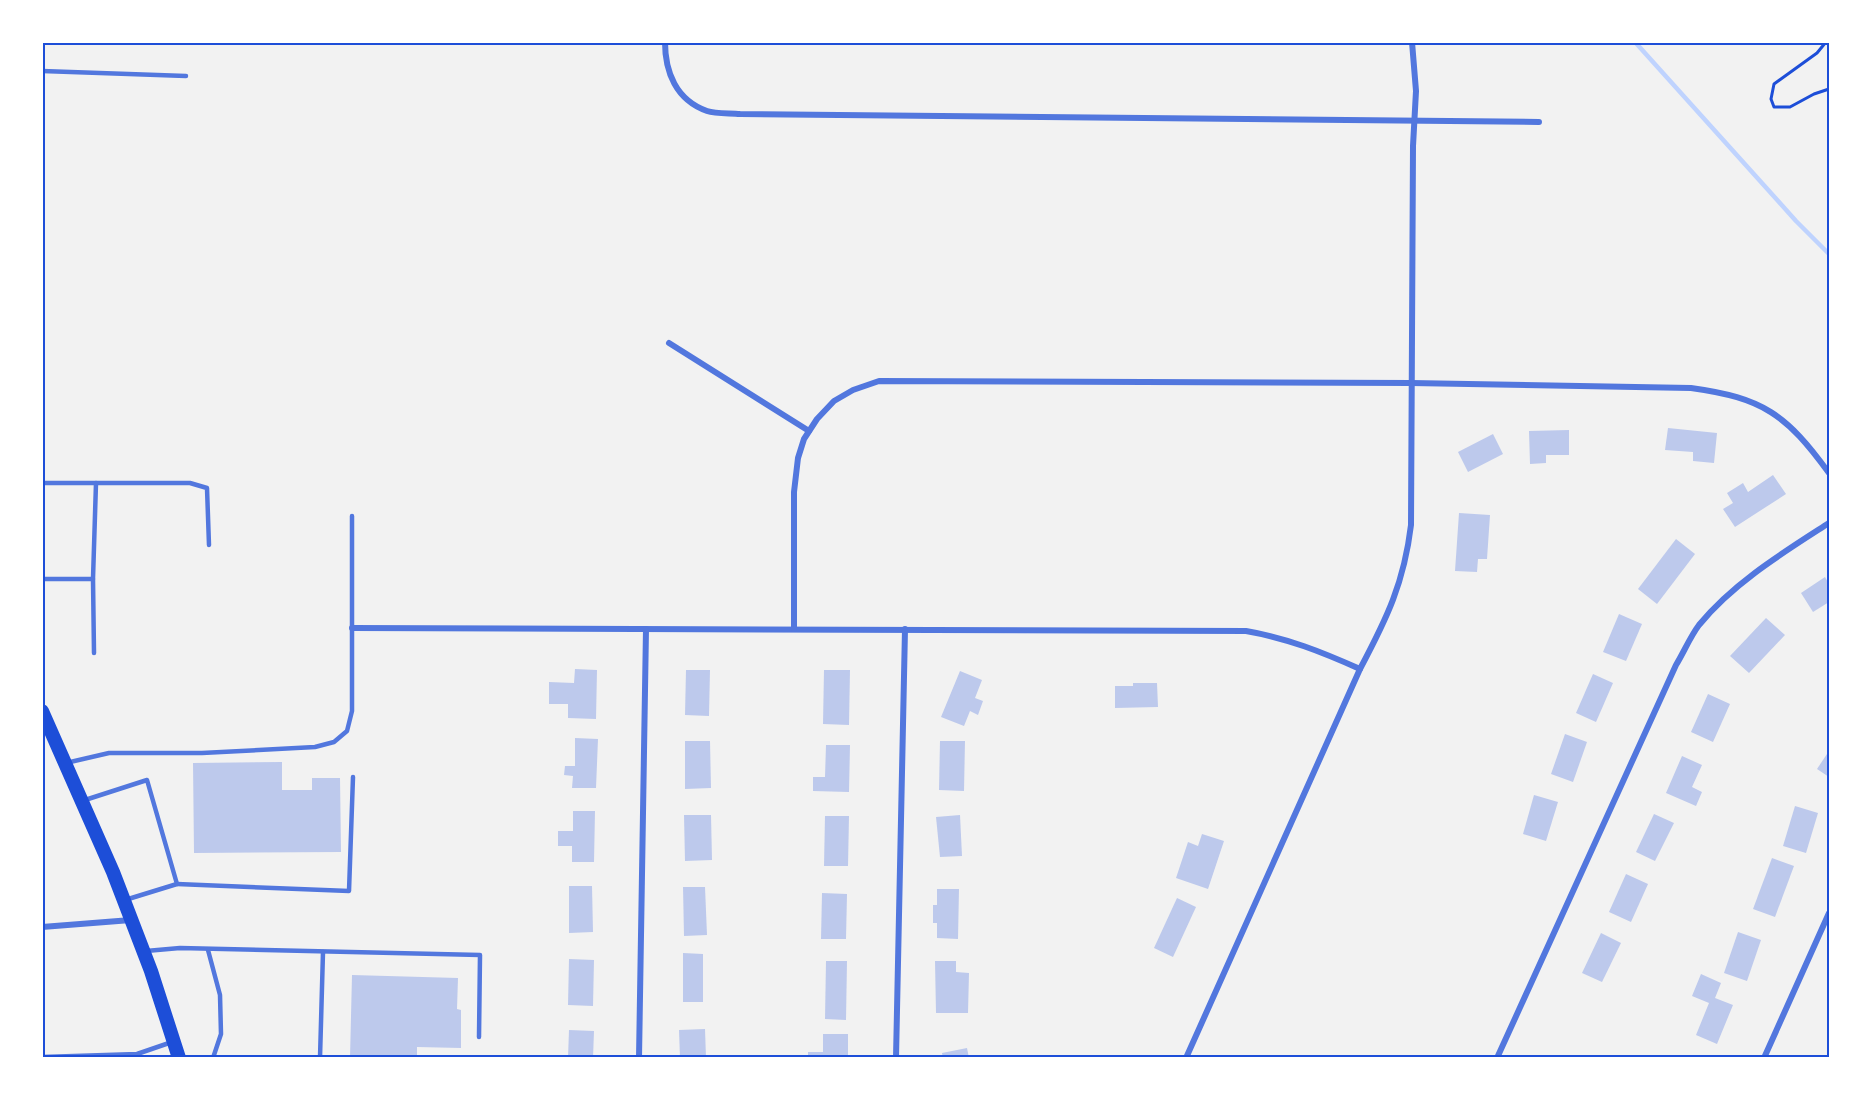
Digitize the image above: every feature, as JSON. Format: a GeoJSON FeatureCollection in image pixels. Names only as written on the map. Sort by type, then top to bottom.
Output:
{"type":"FeatureCollection","features":[{"type":"Feature","properties":{"kind":"main road"},"geometry":{"type":"LineString","coordinates":[[42,711],[132,920],[179,1058]]}},
{"type":"Feature","properties":{"kind":"street"},"geometry":{"type":"LineString","coordinates":[[665,42],[665,60],[672,83],[690,101],[707,111],[740,114],[1539,122]]}},
{"type":"Feature","properties":{"kind":"street"},"geometry":{"type":"LineString","coordinates":[[1186,1058],[1269,877],[1360,669],[1389,614],[1408,550],[1411,525],[1416,91],[1412,42]]}},
{"type":"Feature","properties":{"kind":"street"},"geometry":{"type":"LineString","coordinates":[[669,343],[810,431]]}},
{"type":"Feature","properties":{"kind":"street"},"geometry":{"type":"LineString","coordinates":[[794,629],[794,492],[798,458],[804,439],[817,419],[834,401],[853,390],[879,381],[1411,383],[1691,388],[1726,393],[1758,403],[1773,412],[1813,451],[1829,473]]}},
{"type":"Feature","properties":{"kind":"street"},"geometry":{"type":"LineString","coordinates":[[1497,1058],[1676,665],[1698,627],[1741,585],[1790,548],[1829,523]]}},
{"type":"Feature","properties":{"kind":"street"},"geometry":{"type":"LineString","coordinates":[[352,628],[1246,631],[1274,636],[1312,648],[1360,669]]}},
{"type":"Feature","properties":{"kind":"street"},"geometry":{"type":"LineString","coordinates":[[639,1058],[644,874],[646,629]]}},
{"type":"Feature","properties":{"kind":"street"},"geometry":{"type":"LineString","coordinates":[[896,1058],[905,629]]}},
{"type":"Feature","properties":{"kind":"street"},"geometry":{"type":"LineString","coordinates":[[1764,1058],[1829,913]]}},
{"type":"Feature","properties":{"kind":"street"},"geometry":{"type":"LineString","coordinates":[[42,927],[132,920]]}},
{"type":"Feature","properties":{"kind":"lane"},"geometry":{"type":"LineString","coordinates":[[42,71],[186,76]]}},
{"type":"Feature","properties":{"kind":"lane"},"geometry":{"type":"LineString","coordinates":[[42,483],[190,483],[207,488],[209,545]]}},
{"type":"Feature","properties":{"kind":"lane"},"geometry":{"type":"LineString","coordinates":[[94,653],[93,579],[96,483]]}},
{"type":"Feature","properties":{"kind":"lane"},"geometry":{"type":"LineString","coordinates":[[66,763],[109,753],[202,753],[315,747],[334,742],[347,731],[352,711],[352,516]]}},
{"type":"Feature","properties":{"kind":"lane"},"geometry":{"type":"LineString","coordinates":[[42,579],[93,579]]}},
{"type":"Feature","properties":{"kind":"lane"},"geometry":{"type":"LineString","coordinates":[[124,900],[177,884],[349,891],[353,777]]}},
{"type":"Feature","properties":{"kind":"lane"},"geometry":{"type":"LineString","coordinates":[[82,800],[147,780],[177,884]]}},
{"type":"Feature","properties":{"kind":"lane"},"geometry":{"type":"LineString","coordinates":[[144,952],[180,948],[480,955],[479,1037]]}},
{"type":"Feature","properties":{"kind":"lane"},"geometry":{"type":"LineString","coordinates":[[208,950],[220,995],[221,1034],[213,1058]]}},
{"type":"Feature","properties":{"kind":"lane"},"geometry":{"type":"LineString","coordinates":[[320,1058],[323,952]]}},
{"type":"Feature","properties":{"kind":"lane"},"geometry":{"type":"LineString","coordinates":[[42,1057],[137,1054],[174,1042]]}},
{"type":"Feature","properties":{"kind":"path"},"geometry":{"type":"LineString","coordinates":[[1826,42],[1817,53],[1774,84],[1771,99],[1774,107],[1790,107],[1829,89]]}},
{"type":"Feature","properties":{"kind":"building"},"geometry":{"type":"Polygon","coordinates":[[[1668,428],[1717,433],[1714,463],[1693,461],[1693,452],[1665,450],[1668,428]]]}},
{"type":"Feature","properties":{"kind":"building"},"geometry":{"type":"Polygon","coordinates":[[[1569,430],[1569,455],[1546,455],[1546,463],[1530,464],[1529,431],[1569,430]]]}},
{"type":"Feature","properties":{"kind":"building"},"geometry":{"type":"Polygon","coordinates":[[[1493,434],[1503,454],[1468,472],[1458,452],[1493,434]]]}},
{"type":"Feature","properties":{"kind":"building"},"geometry":{"type":"Polygon","coordinates":[[[1773,475],[1786,494],[1735,527],[1723,509],[1733,503],[1727,493],[1743,483],[1748,492],[1773,475]]]}},
{"type":"Feature","properties":{"kind":"building"},"geometry":{"type":"Polygon","coordinates":[[[1459,513],[1490,515],[1487,559],[1478,559],[1477,572],[1455,571],[1459,513]]]}},
{"type":"Feature","properties":{"kind":"building"},"geometry":{"type":"Polygon","coordinates":[[[1676,539],[1695,554],[1657,604],[1638,589],[1676,539]]]}},
{"type":"Feature","properties":{"kind":"building"},"geometry":{"type":"Polygon","coordinates":[[[1825,577],[1829,584],[1829,602],[1813,612],[1801,593],[1825,577]]]}},
{"type":"Feature","properties":{"kind":"building"},"geometry":{"type":"Polygon","coordinates":[[[1619,614],[1642,624],[1626,661],[1603,652],[1619,614]]]}},
{"type":"Feature","properties":{"kind":"building"},"geometry":{"type":"Polygon","coordinates":[[[1766,618],[1785,635],[1749,673],[1730,656],[1766,618]]]}},
{"type":"Feature","properties":{"kind":"building"},"geometry":{"type":"Polygon","coordinates":[[[575,669],[597,670],[596,719],[568,718],[568,704],[549,704],[549,682],[574,683],[575,669]]]}},
{"type":"Feature","properties":{"kind":"building"},"geometry":{"type":"Polygon","coordinates":[[[686,670],[710,670],[709,716],[685,715],[686,670]]]}},
{"type":"Feature","properties":{"kind":"building"},"geometry":{"type":"Polygon","coordinates":[[[824,670],[850,670],[849,725],[823,724],[824,670]]]}},
{"type":"Feature","properties":{"kind":"building"},"geometry":{"type":"Polygon","coordinates":[[[960,671],[982,680],[975,698],[983,701],[978,715],[970,711],[964,726],[941,717],[960,671]]]}},
{"type":"Feature","properties":{"kind":"building"},"geometry":{"type":"Polygon","coordinates":[[[1593,674],[1613,683],[1596,722],[1576,713],[1593,674]]]}},
{"type":"Feature","properties":{"kind":"building"},"geometry":{"type":"Polygon","coordinates":[[[1133,683],[1157,683],[1158,707],[1115,708],[1115,686],[1133,686],[1133,683]]]}},
{"type":"Feature","properties":{"kind":"building"},"geometry":{"type":"Polygon","coordinates":[[[1708,694],[1730,704],[1713,742],[1691,732],[1708,694]]]}},
{"type":"Feature","properties":{"kind":"building"},"geometry":{"type":"Polygon","coordinates":[[[1565,734],[1587,742],[1573,782],[1551,774],[1565,734]]]}},
{"type":"Feature","properties":{"kind":"building"},"geometry":{"type":"Polygon","coordinates":[[[575,738],[598,739],[596,788],[572,788],[573,776],[564,775],[565,766],[575,766],[575,738]]]}},
{"type":"Feature","properties":{"kind":"building"},"geometry":{"type":"Polygon","coordinates":[[[685,741],[710,741],[711,788],[685,789],[685,741]]]}},
{"type":"Feature","properties":{"kind":"building"},"geometry":{"type":"Polygon","coordinates":[[[940,741],[965,741],[964,791],[939,790],[940,741]]]}},
{"type":"Feature","properties":{"kind":"building"},"geometry":{"type":"Polygon","coordinates":[[[826,745],[850,745],[849,792],[813,791],[813,777],[825,777],[826,745]]]}},
{"type":"Feature","properties":{"kind":"building"},"geometry":{"type":"Polygon","coordinates":[[[1829,751],[1829,777],[1817,769],[1829,751]]]}},
{"type":"Feature","properties":{"kind":"building"},"geometry":{"type":"Polygon","coordinates":[[[1682,756],[1702,765],[1692,787],[1702,792],[1696,806],[1666,793],[1682,756]]]}},
{"type":"Feature","properties":{"kind":"building"},"geometry":{"type":"Polygon","coordinates":[[[282,762],[282,790],[312,790],[312,778],[340,778],[341,852],[194,853],[193,763],[282,762]]]}},
{"type":"Feature","properties":{"kind":"building"},"geometry":{"type":"Polygon","coordinates":[[[1534,795],[1558,802],[1546,841],[1523,834],[1534,795]]]}},
{"type":"Feature","properties":{"kind":"building"},"geometry":{"type":"Polygon","coordinates":[[[1795,806],[1818,813],[1806,853],[1783,846],[1795,806]]]}},
{"type":"Feature","properties":{"kind":"building"},"geometry":{"type":"Polygon","coordinates":[[[573,811],[595,811],[594,862],[572,862],[572,846],[558,846],[558,831],[573,831],[573,811]]]}},
{"type":"Feature","properties":{"kind":"building"},"geometry":{"type":"Polygon","coordinates":[[[1654,814],[1674,823],[1655,861],[1636,852],[1654,814]]]}},
{"type":"Feature","properties":{"kind":"building"},"geometry":{"type":"Polygon","coordinates":[[[684,815],[711,815],[712,860],[685,861],[684,815]]]}},
{"type":"Feature","properties":{"kind":"building"},"geometry":{"type":"Polygon","coordinates":[[[960,815],[962,856],[940,857],[936,817],[960,815]]]}},
{"type":"Feature","properties":{"kind":"building"},"geometry":{"type":"Polygon","coordinates":[[[825,816],[849,816],[848,866],[824,866],[825,816]]]}},
{"type":"Feature","properties":{"kind":"building"},"geometry":{"type":"Polygon","coordinates":[[[1202,834],[1224,841],[1208,889],[1176,878],[1188,842],[1198,846],[1202,834]]]}},
{"type":"Feature","properties":{"kind":"building"},"geometry":{"type":"Polygon","coordinates":[[[1772,858],[1794,866],[1775,917],[1753,909],[1772,858]]]}},
{"type":"Feature","properties":{"kind":"building"},"geometry":{"type":"Polygon","coordinates":[[[1626,874],[1648,884],[1631,922],[1609,912],[1626,874]]]}},
{"type":"Feature","properties":{"kind":"building"},"geometry":{"type":"Polygon","coordinates":[[[569,886],[592,886],[593,932],[569,933],[569,886]]]}},
{"type":"Feature","properties":{"kind":"building"},"geometry":{"type":"Polygon","coordinates":[[[683,887],[705,887],[707,935],[684,936],[683,887]]]}},
{"type":"Feature","properties":{"kind":"building"},"geometry":{"type":"Polygon","coordinates":[[[937,889],[959,889],[958,939],[937,938],[937,923],[933,923],[933,905],[937,905],[937,889]]]}},
{"type":"Feature","properties":{"kind":"building"},"geometry":{"type":"Polygon","coordinates":[[[822,893],[847,894],[846,939],[821,939],[822,893]]]}},
{"type":"Feature","properties":{"kind":"building"},"geometry":{"type":"Polygon","coordinates":[[[1177,898],[1196,907],[1173,957],[1154,948],[1177,898]]]}},
{"type":"Feature","properties":{"kind":"building"},"geometry":{"type":"Polygon","coordinates":[[[1738,932],[1761,940],[1747,981],[1724,973],[1738,932]]]}},
{"type":"Feature","properties":{"kind":"building"},"geometry":{"type":"Polygon","coordinates":[[[1601,933],[1621,943],[1602,982],[1582,973],[1601,933]]]}},
{"type":"Feature","properties":{"kind":"building"},"geometry":{"type":"Polygon","coordinates":[[[683,953],[703,954],[703,1002],[683,1002],[683,953]]]}},
{"type":"Feature","properties":{"kind":"building"},"geometry":{"type":"Polygon","coordinates":[[[569,959],[594,960],[593,1006],[568,1005],[569,959]]]}},
{"type":"Feature","properties":{"kind":"building"},"geometry":{"type":"Polygon","coordinates":[[[826,961],[847,961],[846,1020],[825,1019],[826,961]]]}},
{"type":"Feature","properties":{"kind":"building"},"geometry":{"type":"Polygon","coordinates":[[[935,961],[956,961],[956,972],[969,973],[968,1013],[936,1013],[935,961]]]}},
{"type":"Feature","properties":{"kind":"building"},"geometry":{"type":"Polygon","coordinates":[[[1701,974],[1721,983],[1715,998],[1733,1005],[1717,1044],[1696,1035],[1709,1003],[1692,996],[1701,974]]]}},
{"type":"Feature","properties":{"kind":"building"},"geometry":{"type":"Polygon","coordinates":[[[352,975],[458,978],[457,1009],[461,1010],[461,1048],[417,1047],[417,1058],[350,1058],[352,975]]]}},
{"type":"Feature","properties":{"kind":"building"},"geometry":{"type":"Polygon","coordinates":[[[705,1029],[706,1058],[680,1058],[679,1030],[705,1029]]]}},
{"type":"Feature","properties":{"kind":"building"},"geometry":{"type":"Polygon","coordinates":[[[569,1030],[594,1031],[593,1058],[568,1058],[569,1030]]]}},
{"type":"Feature","properties":{"kind":"building"},"geometry":{"type":"Polygon","coordinates":[[[823,1034],[848,1034],[848,1058],[808,1058],[808,1052],[823,1052],[823,1034]]]}},
{"type":"Feature","properties":{"kind":"building"},"geometry":{"type":"Polygon","coordinates":[[[967,1048],[969,1058],[943,1058],[942,1053],[967,1048]]]}},
{"type":"Feature","properties":{"kind":"waterway"},"geometry":{"type":"LineString","coordinates":[[1635,42],[1796,221],[1829,254]]}}]}
